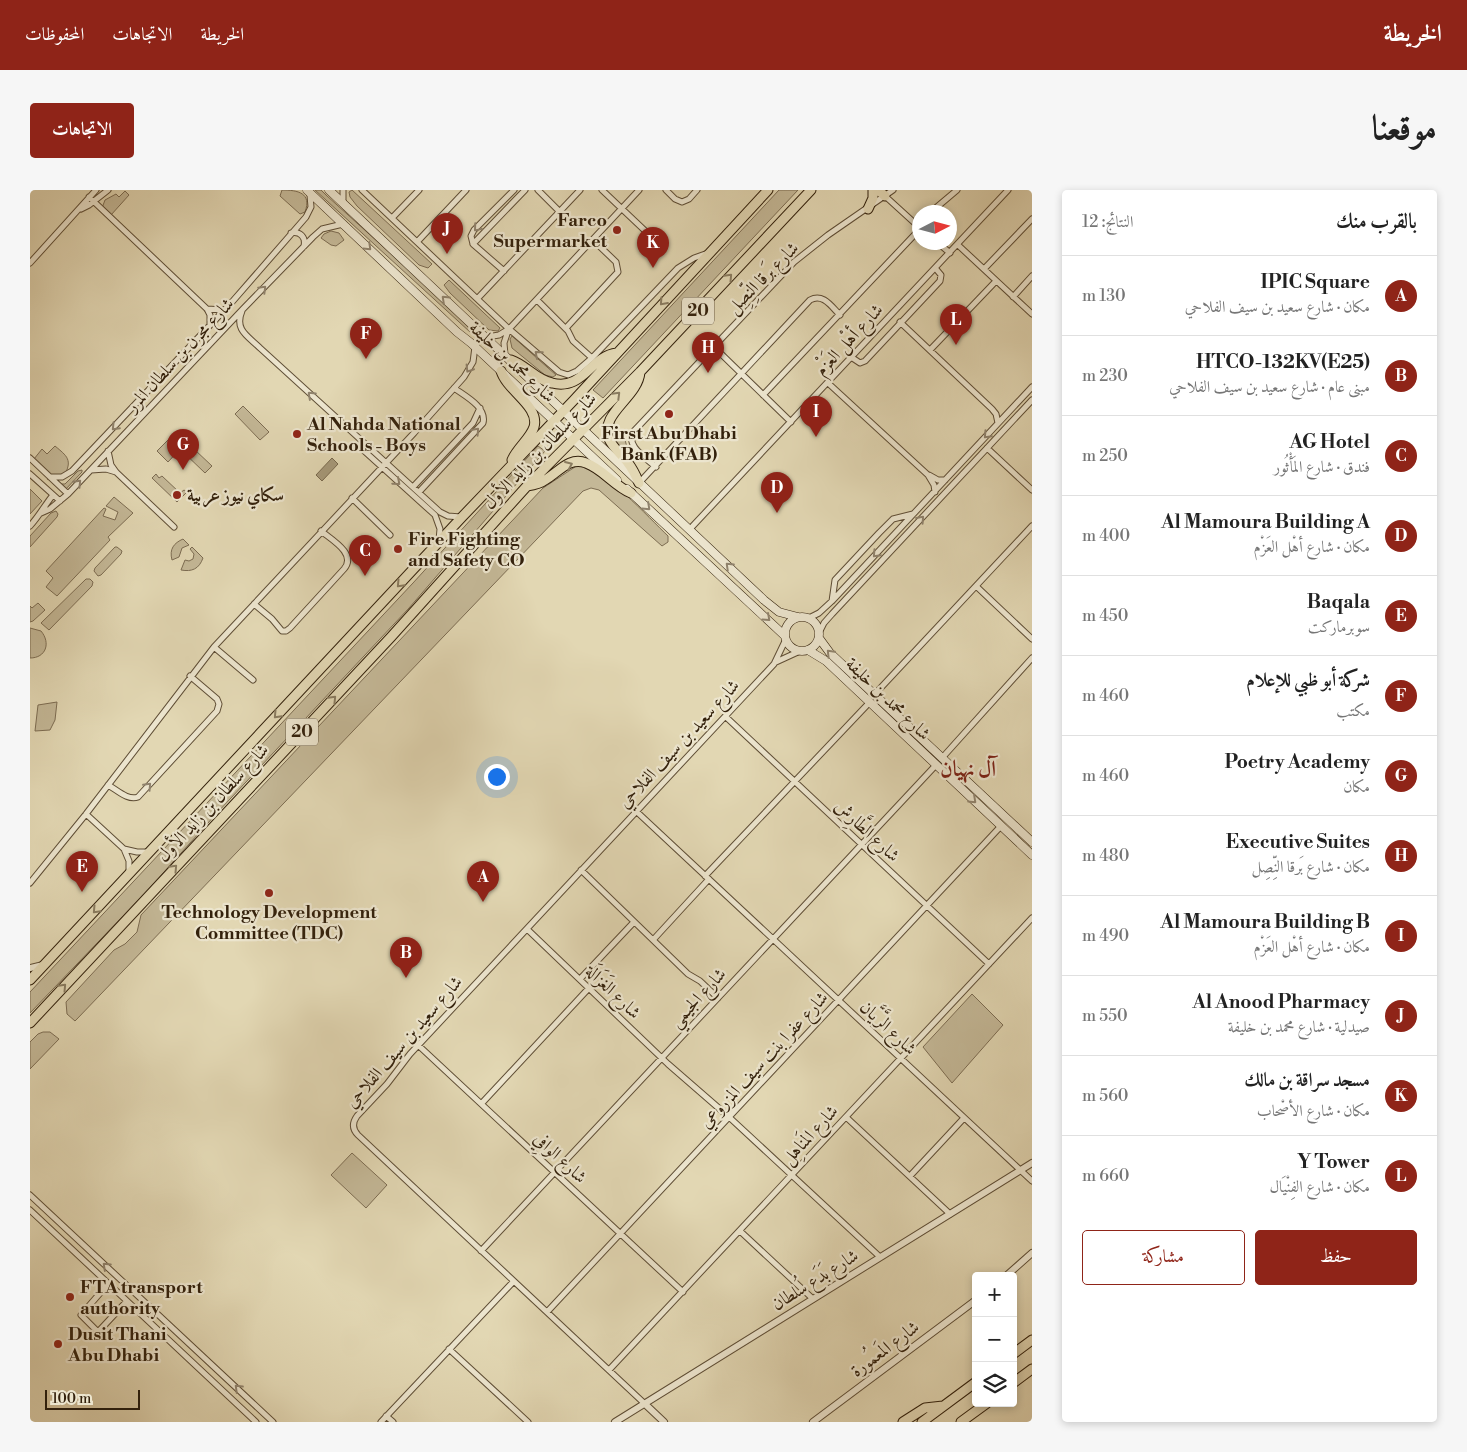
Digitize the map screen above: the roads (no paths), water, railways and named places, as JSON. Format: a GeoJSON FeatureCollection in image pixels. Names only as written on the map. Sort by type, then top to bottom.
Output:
{"type":"FeatureCollection","features":[{"type":"Feature","properties":{"kind":"main road","name":"شارع محمد بن خليفة"},"geometry":{"type":"LineString","coordinates":[[329,190],[773,608],[785,614],[798,617]]}},
{"type":"Feature","properties":{"kind":"main road","name":"شارع سلطان بن زايد الأول"},"geometry":{"type":"LineString","coordinates":[[30,980],[462,517],[564,411],[768,190]]}},
{"type":"Feature","properties":{"kind":"main road","name":"شارع سلطان بن زايد الأول"},"geometry":{"type":"LineString","coordinates":[[30,1023],[391,637],[527,486],[640,372],[811,190]]}},
{"type":"Feature","properties":{"kind":"main road"},"geometry":{"type":"LineString","coordinates":[[798,203],[819,190]]}},
{"type":"Feature","properties":{"kind":"main road"},"geometry":{"type":"LineString","coordinates":[[868,209],[873,198],[873,190]]}},
{"type":"Feature","properties":{"kind":"main road","name":"شارع محمد بن خليفة"},"geometry":{"type":"LineString","coordinates":[[308,191],[785,637]]}},
{"type":"Feature","properties":{"kind":"main road"},"geometry":{"type":"LineString","coordinates":[[508,357],[542,380],[562,384],[580,378],[601,358],[617,353]]}},
{"type":"Feature","properties":{"kind":"main road"},"geometry":{"type":"LineString","coordinates":[[501,372],[507,383],[532,409],[535,418],[533,430],[514,455],[511,466]]}},
{"type":"Feature","properties":{"kind":"main road"},"geometry":{"type":"LineString","coordinates":[[640,372],[635,388],[610,420],[607,431],[612,444],[628,463],[640,483]]}},
{"type":"Feature","properties":{"kind":"main road"},"geometry":{"type":"LineString","coordinates":[[535,403],[540,404],[545,401],[546,393]]}},
{"type":"Feature","properties":{"kind":"main road"},"geometry":{"type":"LineString","coordinates":[[527,486],[543,482],[567,464],[577,461],[588,464],[618,486],[631,492]]}},
{"type":"Feature","properties":{"kind":"main road"},"geometry":{"type":"LineString","coordinates":[[798,617],[809,618],[814,622],[819,636],[815,646],[804,651],[791,647],[785,637],[787,626],[793,619],[798,617]]}},
{"type":"Feature","properties":{"kind":"main road","name":"شارع محمد بن خليفة"},"geometry":{"type":"LineString","coordinates":[[819,636],[830,653],[1032,842]]}},
{"type":"Feature","properties":{"kind":"main road","name":"شارع محمد بن خليفة"},"geometry":{"type":"LineString","coordinates":[[804,651],[826,661],[1032,855]]}},
{"type":"Feature","properties":{"kind":"main road"},"geometry":{"type":"LineString","coordinates":[[1017,1351],[1032,1340]]}},
{"type":"Feature","properties":{"kind":"main road"},"geometry":{"type":"LineString","coordinates":[[1017,1380],[1032,1369]]}},
{"type":"Feature","properties":{"kind":"main road"},"geometry":{"type":"LineString","coordinates":[[922,1422],[972,1385]]}},
{"type":"Feature","properties":{"kind":"main road"},"geometry":{"type":"LineString","coordinates":[[903,1422],[925,1408],[943,1406]]}},
{"type":"Feature","properties":{"kind":"main road"},"geometry":{"type":"LineString","coordinates":[[961,1422],[981,1407]]}},
{"type":"Feature","properties":{"kind":"street"},"geometry":{"type":"LineString","coordinates":[[30,263],[96,190]]}},
{"type":"Feature","properties":{"kind":"street"},"geometry":{"type":"LineString","coordinates":[[80,209],[108,190]]}},
{"type":"Feature","properties":{"kind":"street"},"geometry":{"type":"LineString","coordinates":[[343,190],[343,203]]}},
{"type":"Feature","properties":{"kind":"street","name":"شارع محمد بن خليفة"},"geometry":{"type":"LineString","coordinates":[[362,190],[509,329],[559,372],[568,375],[574,373],[592,358]]}},
{"type":"Feature","properties":{"kind":"street"},"geometry":{"type":"LineString","coordinates":[[392,218],[418,190]]}},
{"type":"Feature","properties":{"kind":"street"},"geometry":{"type":"LineString","coordinates":[[417,242],[466,190]]}},
{"type":"Feature","properties":{"kind":"street"},"geometry":{"type":"LineString","coordinates":[[504,271],[473,244],[471,238],[473,232],[514,190]]}},
{"type":"Feature","properties":{"kind":"street"},"geometry":{"type":"LineString","coordinates":[[473,244],[525,190]]}},
{"type":"Feature","properties":{"kind":"street"},"geometry":{"type":"LineString","coordinates":[[538,190],[560,212]]}},
{"type":"Feature","properties":{"kind":"street"},"geometry":{"type":"LineString","coordinates":[[478,298],[580,190]]}},
{"type":"Feature","properties":{"kind":"street"},"geometry":{"type":"LineString","coordinates":[[602,190],[658,243]]}},
{"type":"Feature","properties":{"kind":"street"},"geometry":{"type":"LineString","coordinates":[[487,337],[499,335],[509,329],[639,190]]}},
{"type":"Feature","properties":{"kind":"street"},"geometry":{"type":"LineString","coordinates":[[666,190],[675,199],[682,202],[689,199],[698,190]]}},
{"type":"Feature","properties":{"kind":"street","name":"شارع بَرقا النِّصِل"},"geometry":{"type":"LineString","coordinates":[[656,467],[633,446],[632,434],[794,262],[828,235],[868,209],[882,193],[893,190]]}},
{"type":"Feature","properties":{"kind":"street"},"geometry":{"type":"LineString","coordinates":[[939,205],[957,190]]}},
{"type":"Feature","properties":{"kind":"street","name":"شارع أهْل العَزْم"},"geometry":{"type":"LineString","coordinates":[[689,530],[1008,190]]}},
{"type":"Feature","properties":{"kind":"street","name":"شارع مجرن بن سلطان المرر"},"geometry":{"type":"LineString","coordinates":[[50,477],[62,477],[69,474],[224,310],[309,212],[312,202],[308,191]]}},
{"type":"Feature","properties":{"kind":"street"},"geometry":{"type":"LineString","coordinates":[[882,193],[912,220]]}},
{"type":"Feature","properties":{"kind":"street"},"geometry":{"type":"LineString","coordinates":[[89,197],[207,309],[210,315],[210,325]]}},
{"type":"Feature","properties":{"kind":"street"},"geometry":{"type":"LineString","coordinates":[[984,269],[1032,219]]}},
{"type":"Feature","properties":{"kind":"street","name":"شارع مجرن بن سلطان المرر"},"geometry":{"type":"LineString","coordinates":[[41,513],[50,509],[68,494],[243,309],[322,229],[344,224]]}},
{"type":"Feature","properties":{"kind":"street"},"geometry":{"type":"LineString","coordinates":[[291,234],[297,233],[302,235],[305,241],[304,247]]}},
{"type":"Feature","properties":{"kind":"street"},"geometry":{"type":"LineString","coordinates":[[763,395],[840,314],[912,234]]}},
{"type":"Feature","properties":{"kind":"street"},"geometry":{"type":"LineString","coordinates":[[566,328],[618,272],[619,268],[616,262],[593,240]]}},
{"type":"Feature","properties":{"kind":"street"},"geometry":{"type":"LineString","coordinates":[[958,245],[1032,314]]}},
{"type":"Feature","properties":{"kind":"street"},"geometry":{"type":"LineString","coordinates":[[946,250],[950,253]]}},
{"type":"Feature","properties":{"kind":"street"},"geometry":{"type":"LineString","coordinates":[[537,300],[566,328],[573,341],[592,358],[678,268],[694,258],[708,253]]}},
{"type":"Feature","properties":{"kind":"street"},"geometry":{"type":"LineString","coordinates":[[851,357],[858,363],[864,362],[940,281],[941,275],[936,268]]}},
{"type":"Feature","properties":{"kind":"street"},"geometry":{"type":"LineString","coordinates":[[1013,296],[1032,276]]}},
{"type":"Feature","properties":{"kind":"street"},"geometry":{"type":"LineString","coordinates":[[930,350],[996,281]]}},
{"type":"Feature","properties":{"kind":"street"},"geometry":{"type":"LineString","coordinates":[[640,483],[813,298],[823,298],[840,314]]}},
{"type":"Feature","properties":{"kind":"street"},"geometry":{"type":"LineString","coordinates":[[207,309],[224,310]]}},
{"type":"Feature","properties":{"kind":"street"},"geometry":{"type":"LineString","coordinates":[[243,309],[238,322],[243,331],[444,514],[452,517],[462,517]]}},
{"type":"Feature","properties":{"kind":"street"},"geometry":{"type":"LineString","coordinates":[[900,322],[992,409],[998,423]]}},
{"type":"Feature","properties":{"kind":"street"},"geometry":{"type":"LineString","coordinates":[[508,357],[505,339],[509,329]]}},
{"type":"Feature","properties":{"kind":"street"},"geometry":{"type":"LineString","coordinates":[[30,883],[86,814],[214,647],[386,463],[471,368],[475,357],[475,347]]}},
{"type":"Feature","properties":{"kind":"street"},"geometry":{"type":"LineString","coordinates":[[714,347],[791,422]]}},
{"type":"Feature","properties":{"kind":"street"},"geometry":{"type":"LineString","coordinates":[[828,382],[928,475],[935,479],[945,480]]}},
{"type":"Feature","properties":{"kind":"street"},"geometry":{"type":"LineString","coordinates":[[809,618],[820,613],[832,602],[1032,387]]}},
{"type":"Feature","properties":{"kind":"street"},"geometry":{"type":"LineString","coordinates":[[419,492],[481,425],[484,418],[480,408],[454,388]]}},
{"type":"Feature","properties":{"kind":"street"},"geometry":{"type":"LineString","coordinates":[[819,636],[824,623],[832,614],[1032,400]]}},
{"type":"Feature","properties":{"kind":"street"},"geometry":{"type":"LineString","coordinates":[[413,487],[474,422],[480,408]]}},
{"type":"Feature","properties":{"kind":"street"},"geometry":{"type":"LineString","coordinates":[[992,409],[1008,413]]}},
{"type":"Feature","properties":{"kind":"street"},"geometry":{"type":"LineString","coordinates":[[987,448],[1032,490]]}},
{"type":"Feature","properties":{"kind":"street"},"geometry":{"type":"LineString","coordinates":[[362,449],[435,515],[440,529],[438,544]]}},
{"type":"Feature","properties":{"kind":"street"},"geometry":{"type":"LineString","coordinates":[[108,451],[111,465],[116,472],[174,527]]}},
{"type":"Feature","properties":{"kind":"street"},"geometry":{"type":"LineString","coordinates":[[86,457],[92,468],[116,472]]}},
{"type":"Feature","properties":{"kind":"street"},"geometry":{"type":"LineString","coordinates":[[30,458],[68,494]]}},
{"type":"Feature","properties":{"kind":"street"},"geometry":{"type":"LineString","coordinates":[[30,474],[60,501]]}},
{"type":"Feature","properties":{"kind":"street"},"geometry":{"type":"LineString","coordinates":[[928,475],[934,485],[934,492]]}},
{"type":"Feature","properties":{"kind":"street","name":"شارع مجرن بن سلطان المرر"},"geometry":{"type":"LineString","coordinates":[[30,526],[52,495]]}},
{"type":"Feature","properties":{"kind":"street"},"geometry":{"type":"LineString","coordinates":[[352,498],[390,535]]}},
{"type":"Feature","properties":{"kind":"street"},"geometry":{"type":"LineString","coordinates":[[832,602],[835,580],[893,519],[913,514]]}},
{"type":"Feature","properties":{"kind":"street"},"geometry":{"type":"LineString","coordinates":[[874,695],[1032,526]]}},
{"type":"Feature","properties":{"kind":"street"},"geometry":{"type":"LineString","coordinates":[[254,604],[272,618],[282,631],[290,628],[344,569],[348,562],[344,551],[322,531]]}},
{"type":"Feature","properties":{"kind":"street"},"geometry":{"type":"LineString","coordinates":[[976,586],[1032,639]]}},
{"type":"Feature","properties":{"kind":"street","name":"شارع سعيد بن سيف الفلاحي"},"geometry":{"type":"LineString","coordinates":[[774,664],[785,637]]}},
{"type":"Feature","properties":{"kind":"street"},"geometry":{"type":"LineString","coordinates":[[214,647],[252,680]]}},
{"type":"Feature","properties":{"kind":"street","name":"شارع سعيد بن سيف الفلاحي"},"geometry":{"type":"LineString","coordinates":[[664,1422],[358,1135],[353,1127],[357,1116],[387,1084],[418,1045],[774,664],[784,658],[804,651]]}},
{"type":"Feature","properties":{"kind":"street"},"geometry":{"type":"LineString","coordinates":[[942,758],[1032,658]]}},
{"type":"Feature","properties":{"kind":"street"},"geometry":{"type":"LineString","coordinates":[[108,785],[129,797],[134,798],[138,796],[217,711],[218,701],[190,676]]}},
{"type":"Feature","properties":{"kind":"street"},"geometry":{"type":"LineString","coordinates":[[653,940],[794,781],[869,703]]}},
{"type":"Feature","properties":{"kind":"street","name":"شارع الطَّارِش"},"geometry":{"type":"LineString","coordinates":[[726,717],[989,964]]}},
{"type":"Feature","properties":{"kind":"street","name":"شارع الجيمي"},"geometry":{"type":"LineString","coordinates":[[482,1251],[936,765]]}},
{"type":"Feature","properties":{"kind":"street","name":"شارع الرَّيَّان"},"geometry":{"type":"LineString","coordinates":[[637,812],[1032,1181]]}},
{"type":"Feature","properties":{"kind":"street"},"geometry":{"type":"LineString","coordinates":[[86,814],[124,849],[136,852],[149,852]]}},
{"type":"Feature","properties":{"kind":"street","name":"شارع عفرا بنت سيف المزروعي"},"geometry":{"type":"LineString","coordinates":[[546,1312],[1001,826]]}},
{"type":"Feature","properties":{"kind":"street"},"geometry":{"type":"LineString","coordinates":[[124,849],[130,874]]}},
{"type":"Feature","properties":{"kind":"street"},"geometry":{"type":"LineString","coordinates":[[581,870],[688,974],[700,981],[718,998]]}},
{"type":"Feature","properties":{"kind":"street","name":"شارع المَناهِل"},"geometry":{"type":"LineString","coordinates":[[609,1370],[1032,918]]}},
{"type":"Feature","properties":{"kind":"street"},"geometry":{"type":"LineString","coordinates":[[580,979],[634,922]]}},
{"type":"Feature","properties":{"kind":"street","name":"شارع الغَزَالَة"},"geometry":{"type":"LineString","coordinates":[[527,929],[662,1058],[729,1117],[880,1257]]}},
{"type":"Feature","properties":{"kind":"street"},"geometry":{"type":"LineString","coordinates":[[30,968],[45,965]]}},
{"type":"Feature","properties":{"kind":"street"},"geometry":{"type":"LineString","coordinates":[[482,1103],[589,988]]}},
{"type":"Feature","properties":{"kind":"street","name":"شارع الوافِي"},"geometry":{"type":"LineString","coordinates":[[418,1045],[683,1292]]}},
{"type":"Feature","properties":{"kind":"street"},"geometry":{"type":"LineString","coordinates":[[846,1116],[950,1214]]}},
{"type":"Feature","properties":{"kind":"street"},"geometry":{"type":"LineString","coordinates":[[910,1176],[964,1118]]}},
{"type":"Feature","properties":{"kind":"street","name":"شارع بَدَع سُلطان"},"geometry":{"type":"LineString","coordinates":[[615,1422],[1032,1163]]}},
{"type":"Feature","properties":{"kind":"street"},"geometry":{"type":"LineString","coordinates":[[30,1195],[273,1422]]}},
{"type":"Feature","properties":{"kind":"street"},"geometry":{"type":"LineString","coordinates":[[30,1210],[256,1422]]}},
{"type":"Feature","properties":{"kind":"street"},"geometry":{"type":"LineString","coordinates":[[52,1230],[59,1222]]}},
{"type":"Feature","properties":{"kind":"street"},"geometry":{"type":"LineString","coordinates":[[740,1231],[813,1299]]}},
{"type":"Feature","properties":{"kind":"street"},"geometry":{"type":"LineString","coordinates":[[77,1254],[85,1246]]}},
{"type":"Feature","properties":{"kind":"street"},"geometry":{"type":"LineString","coordinates":[[1011,1272],[1032,1253]]}},
{"type":"Feature","properties":{"kind":"street"},"geometry":{"type":"LineString","coordinates":[[381,1422],[513,1282]]}},
{"type":"Feature","properties":{"kind":"street"},"geometry":{"type":"LineString","coordinates":[[108,1284],[82,1315],[98,1332],[127,1301]]}},
{"type":"Feature","properties":{"kind":"street","name":"شارع المَعمُورة"},"geometry":{"type":"LineString","coordinates":[[813,1422],[972,1303]]}},
{"type":"Feature","properties":{"kind":"street"},"geometry":{"type":"LineString","coordinates":[[449,1349],[528,1422]]}},
{"type":"Feature","properties":{"kind":"street"},"geometry":{"type":"LineString","coordinates":[[183,1354],[188,1354],[207,1371],[214,1366]]}},
{"type":"Feature","properties":{"kind":"street"},"geometry":{"type":"LineString","coordinates":[[386,1416],[393,1422]]}},
{"type":"Feature","properties":{"kind":"place","name":"Farco Supermarket"},"geometry":{"type":"Point","coordinates":[617,230]}},
{"type":"Feature","properties":{"kind":"place","name":"Al Anood Pharmacy"},"geometry":{"type":"Point","coordinates":[447,254]}},
{"type":"Feature","properties":{"kind":"place","name":"مسجد سراقة بن مالك"},"geometry":{"type":"Point","coordinates":[653,268]}},
{"type":"Feature","properties":{"kind":"place","name":"Y Tower"},"geometry":{"type":"Point","coordinates":[956,345]}},
{"type":"Feature","properties":{"kind":"place","name":"شركة أبو ظبي للإعلام"},"geometry":{"type":"Point","coordinates":[366,359]}},
{"type":"Feature","properties":{"kind":"place","name":"Executive Suites"},"geometry":{"type":"Point","coordinates":[708,373]}},
{"type":"Feature","properties":{"kind":"place","name":"First Abu Dhabi Bank (FAB)"},"geometry":{"type":"Point","coordinates":[669,414]}},
{"type":"Feature","properties":{"kind":"place","name":"Al Nahda National Schools - Boys"},"geometry":{"type":"Point","coordinates":[297,434]}},
{"type":"Feature","properties":{"kind":"place","name":"Al Mamoura Building B"},"geometry":{"type":"Point","coordinates":[816,437]}},
{"type":"Feature","properties":{"kind":"place","name":"Poetry Academy"},"geometry":{"type":"Point","coordinates":[183,470]}},
{"type":"Feature","properties":{"kind":"place","name":"سكاي نيوز عربية"},"geometry":{"type":"Point","coordinates":[177,495]}},
{"type":"Feature","properties":{"kind":"place","name":"Al Mamoura Building A"},"geometry":{"type":"Point","coordinates":[777,513]}},
{"type":"Feature","properties":{"kind":"place","name":"Fire Fighting and Safety CO"},"geometry":{"type":"Point","coordinates":[398,549]}},
{"type":"Feature","properties":{"kind":"place","name":"AG Hotel"},"geometry":{"type":"Point","coordinates":[365,576]}},
{"type":"Feature","properties":{"kind":"place","name":"Baqala"},"geometry":{"type":"Point","coordinates":[82,892]}},
{"type":"Feature","properties":{"kind":"place","name":"Technology Development Committee (TDC)"},"geometry":{"type":"Point","coordinates":[269,893]}},
{"type":"Feature","properties":{"kind":"place","name":"IPIC Square"},"geometry":{"type":"Point","coordinates":[483,902]}},
{"type":"Feature","properties":{"kind":"place","name":"HTCO-132KV(E25)"},"geometry":{"type":"Point","coordinates":[406,978]}},
{"type":"Feature","properties":{"kind":"place","name":"FTA transport authority"},"geometry":{"type":"Point","coordinates":[70,1297]}},
{"type":"Feature","properties":{"kind":"place","name":"Dusit Thani Abu Dhabi"},"geometry":{"type":"Point","coordinates":[58,1344]}},
{"type":"Feature","properties":{"kind":"district","name":"آل نهيان"},"geometry":{"type":"Point","coordinates":[968,769]}}]}
